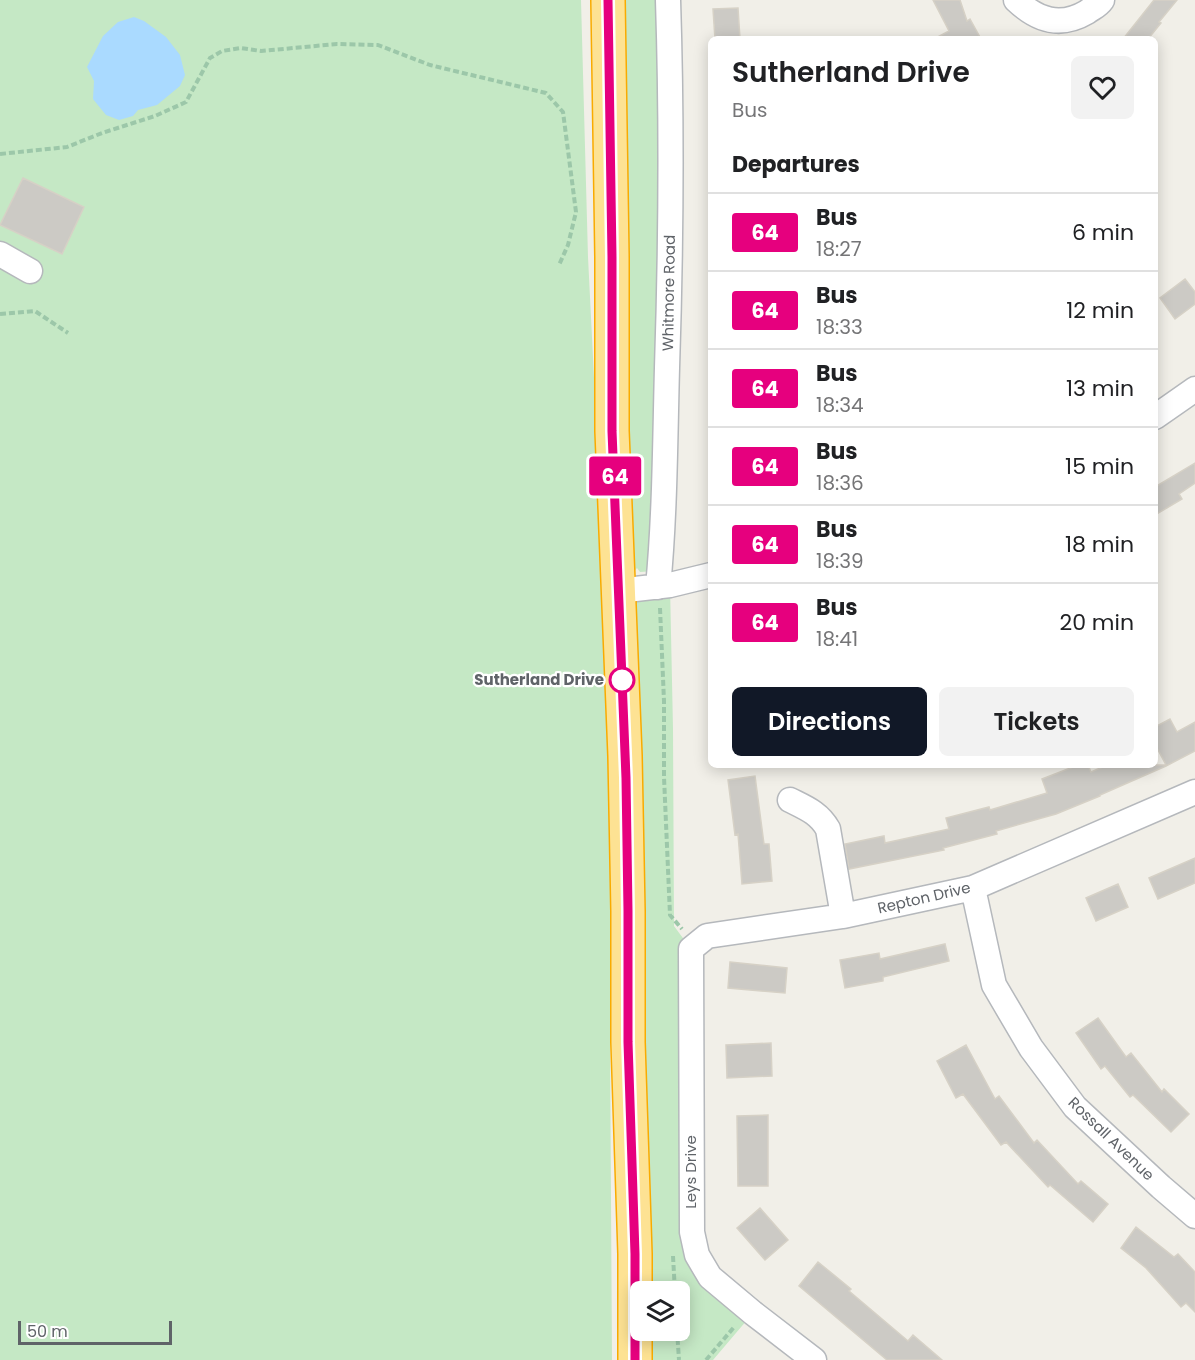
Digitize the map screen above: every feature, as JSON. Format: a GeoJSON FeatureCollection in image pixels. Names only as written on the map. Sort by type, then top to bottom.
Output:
{"type":"FeatureCollection","features":[{"type":"Feature","properties":{"kind":"highway"},"geometry":{"type":"LineString","coordinates":[[608,0],[612,431],[625,756],[635,1360]]}},
{"type":"Feature","properties":{"kind":"street","name":"Whitmore Road"},"geometry":{"type":"LineString","coordinates":[[657,586],[663,536],[670,268],[671,92],[668,0]]}},
{"type":"Feature","properties":{"kind":"street"},"geometry":{"type":"LineString","coordinates":[[1016,0],[1045,29],[1059,21],[1079,16],[1098,5],[1102,0]]}},
{"type":"Feature","properties":{"kind":"street"},"geometry":{"type":"LineString","coordinates":[[0,254],[30,270]]}},
{"type":"Feature","properties":{"kind":"street"},"geometry":{"type":"LineString","coordinates":[[1158,415],[1195,389]]}},
{"type":"Feature","properties":{"kind":"street"},"geometry":{"type":"LineString","coordinates":[[618,591],[670,585],[708,576]]}},
{"type":"Feature","properties":{"kind":"street","name":"Repton Drive"},"geometry":{"type":"LineString","coordinates":[[701,941],[843,916],[974,888],[1195,792]]}},
{"type":"Feature","properties":{"kind":"street"},"geometry":{"type":"LineString","coordinates":[[790,800],[815,813],[828,829],[843,916]]}},
{"type":"Feature","properties":{"kind":"street","name":"Rossall Avenue"},"geometry":{"type":"LineString","coordinates":[[974,888],[994,985],[1031,1048],[1075,1107],[1195,1216]]}},
{"type":"Feature","properties":{"kind":"street","name":"Leys Drive"},"geometry":{"type":"LineString","coordinates":[[701,941],[691,949],[692,1232],[697,1255],[710,1277],[814,1360]]}},
{"type":"Feature","properties":{"kind":"path"},"geometry":{"type":"LineString","coordinates":[[0,154],[67,147],[155,116],[186,102],[210,58],[222,51],[241,48],[261,51],[337,44],[378,45],[430,65],[546,93],[563,112],[576,212],[568,245],[559,265]]}},
{"type":"Feature","properties":{"kind":"path"},"geometry":{"type":"LineString","coordinates":[[0,314],[35,311],[68,333]]}},
{"type":"Feature","properties":{"kind":"path"},"geometry":{"type":"LineString","coordinates":[[657,586],[662,618],[664,777],[670,915],[701,941]]}},
{"type":"Feature","properties":{"kind":"path"},"geometry":{"type":"LineString","coordinates":[[706,1360],[749,1310]]}},
{"type":"Feature","properties":{"kind":"path"},"geometry":{"type":"LineString","coordinates":[[678,1341],[679,1360]]}},
{"type":"Feature","properties":{"kind":"green space"},"geometry":{"type":"Polygon","coordinates":[[[0,0],[581,0],[588,257],[613,758],[610,1034],[612,1360],[0,1360],[0,0]]]}},
{"type":"Feature","properties":{"kind":"green space"},"geometry":{"type":"Polygon","coordinates":[[[608,0],[668,0],[670,201],[663,536],[656,545],[655,571],[640,572],[637,568],[619,591],[614,453],[607,68],[608,0]]]}},
{"type":"Feature","properties":{"kind":"green space"},"geometry":{"type":"Polygon","coordinates":[[[670,585],[674,926],[691,949],[692,1232],[697,1255],[710,1277],[753,1313],[713,1360],[635,1360],[635,1341],[690,1341],[690,1281],[635,1281],[628,1020],[629,905],[619,591],[670,585]]]}},
{"type":"Feature","properties":{"kind":"water"},"geometry":{"type":"Polygon","coordinates":[[[134,17],[144,21],[166,37],[180,55],[185,75],[180,86],[157,105],[138,110],[133,116],[119,120],[106,115],[93,99],[94,81],[87,67],[103,36],[118,22],[134,17]]]}},
{"type":"Feature","properties":{"kind":"building"},"geometry":{"type":"Polygon","coordinates":[[[933,0],[960,0],[967,21],[970,19],[979,36],[940,36],[949,31],[933,0]]]}},
{"type":"Feature","properties":{"kind":"building"},"geometry":{"type":"Polygon","coordinates":[[[1154,0],[1177,0],[1150,36],[1125,36],[1154,0]]]}},
{"type":"Feature","properties":{"kind":"building"},"geometry":{"type":"Polygon","coordinates":[[[738,8],[740,36],[715,36],[713,9],[738,8]]]}},
{"type":"Feature","properties":{"kind":"building"},"geometry":{"type":"Polygon","coordinates":[[[23,178],[84,207],[62,254],[0,225],[23,178]]]}},
{"type":"Feature","properties":{"kind":"building"},"geometry":{"type":"Polygon","coordinates":[[[1185,279],[1195,292],[1195,304],[1175,319],[1160,298],[1185,279]]]}},
{"type":"Feature","properties":{"kind":"building"},"geometry":{"type":"Polygon","coordinates":[[[1195,463],[1195,483],[1179,494],[1182,499],[1158,513],[1158,485],[1195,463]]]}},
{"type":"Feature","properties":{"kind":"building"},"geometry":{"type":"Polygon","coordinates":[[[1170,719],[1177,732],[1195,722],[1195,751],[1166,766],[1100,796],[1056,814],[996,831],[997,834],[943,848],[944,850],[849,869],[845,844],[884,836],[885,843],[949,829],[946,818],[989,807],[990,810],[1047,793],[1042,779],[1070,768],[1089,768],[1091,772],[1100,768],[1158,768],[1158,765],[1166,765],[1158,750],[1158,725],[1170,719]]]}},
{"type":"Feature","properties":{"kind":"building"},"geometry":{"type":"Polygon","coordinates":[[[755,776],[764,844],[769,844],[772,881],[742,884],[738,834],[735,835],[728,780],[755,776]]]}},
{"type":"Feature","properties":{"kind":"building"},"geometry":{"type":"Polygon","coordinates":[[[1195,858],[1195,883],[1158,899],[1149,878],[1195,858]]]}},
{"type":"Feature","properties":{"kind":"building"},"geometry":{"type":"Polygon","coordinates":[[[1118,884],[1128,907],[1096,921],[1086,898],[1118,884]]]}},
{"type":"Feature","properties":{"kind":"building"},"geometry":{"type":"Polygon","coordinates":[[[945,944],[949,961],[883,977],[883,981],[845,988],[840,960],[879,953],[880,959],[945,944]]]}},
{"type":"Feature","properties":{"kind":"building"},"geometry":{"type":"Polygon","coordinates":[[[730,962],[787,968],[785,993],[728,988],[730,962]]]}},
{"type":"Feature","properties":{"kind":"building"},"geometry":{"type":"Polygon","coordinates":[[[1098,1018],[1126,1057],[1131,1053],[1162,1092],[1164,1089],[1189,1114],[1171,1132],[1133,1095],[1130,1097],[1105,1066],[1101,1069],[1076,1033],[1098,1018]]]}},
{"type":"Feature","properties":{"kind":"building"},"geometry":{"type":"Polygon","coordinates":[[[771,1043],[772,1076],[727,1078],[726,1045],[771,1043]]]}},
{"type":"Feature","properties":{"kind":"building"},"geometry":{"type":"Polygon","coordinates":[[[966,1045],[995,1099],[999,1096],[1034,1143],[1037,1140],[1078,1184],[1081,1181],[1108,1204],[1093,1222],[1050,1185],[1048,1187],[1006,1142],[1001,1145],[963,1094],[956,1098],[937,1061],[966,1045]]]}},
{"type":"Feature","properties":{"kind":"building"},"geometry":{"type":"Polygon","coordinates":[[[768,1115],[768,1186],[738,1186],[737,1116],[768,1115]]]}},
{"type":"Feature","properties":{"kind":"building"},"geometry":{"type":"Polygon","coordinates":[[[760,1208],[788,1240],[765,1260],[737,1228],[760,1208]]]}},
{"type":"Feature","properties":{"kind":"building"},"geometry":{"type":"Polygon","coordinates":[[[1136,1227],[1174,1257],[1178,1254],[1195,1272],[1195,1312],[1186,1303],[1181,1307],[1146,1268],[1121,1248],[1136,1227]]]}},
{"type":"Feature","properties":{"kind":"building"},"geometry":{"type":"Polygon","coordinates":[[[818,1262],[908,1341],[913,1335],[942,1360],[887,1360],[799,1286],[818,1262]]]}},
{"type":"Feature","properties":{"kind":"bus line","name":"64"},"geometry":{"type":"LineString","coordinates":[[608,0],[612,431],[626,778],[628,1042],[635,1254],[635,1360]]}},
{"type":"Feature","properties":{"kind":"place","name":"Sutherland Drive"},"geometry":{"type":"Point","coordinates":[622,680]}}]}
